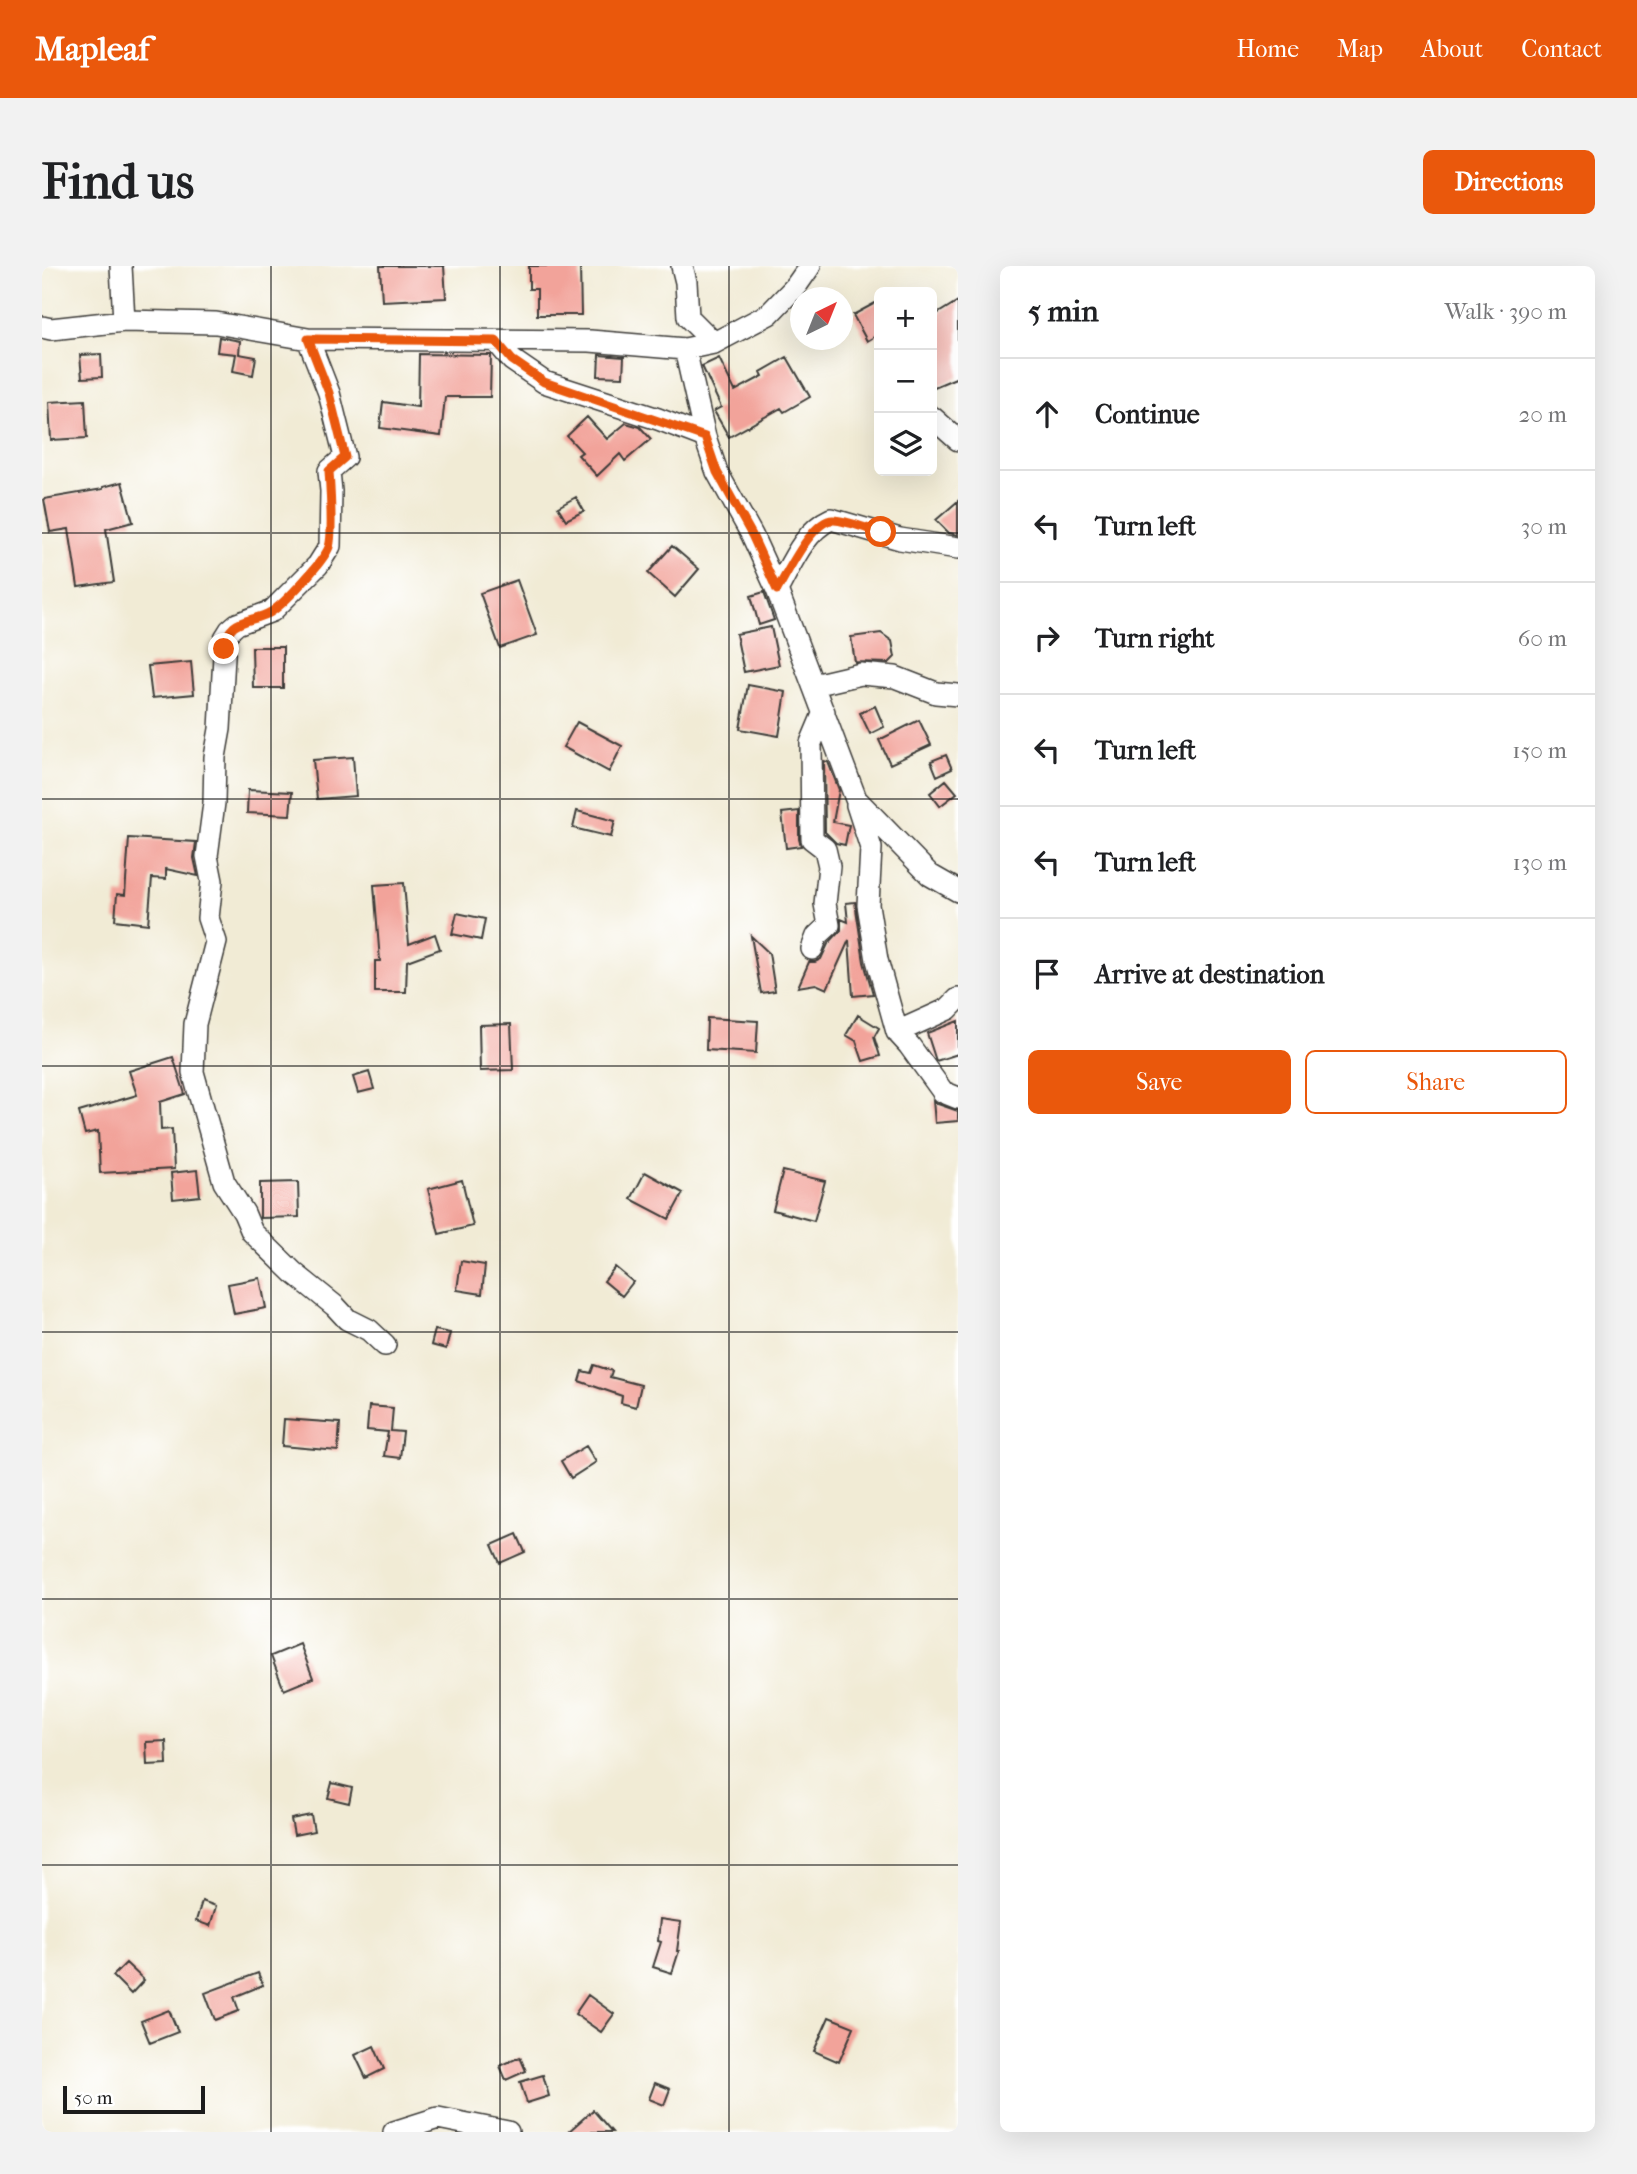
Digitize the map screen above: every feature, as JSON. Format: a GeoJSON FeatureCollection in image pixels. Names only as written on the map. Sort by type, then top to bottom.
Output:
{"type":"FeatureCollection","features":[{"type":"Feature","properties":{"kind":"street"},"geometry":{"type":"LineString","coordinates":[[121,266],[124,321]]}},
{"type":"Feature","properties":{"kind":"street"},"geometry":{"type":"LineString","coordinates":[[682,266],[686,282],[688,317],[714,343]]}},
{"type":"Feature","properties":{"kind":"street"},"geometry":{"type":"LineString","coordinates":[[42,327],[51,329],[124,321],[215,323],[308,339],[590,341],[685,349],[714,343],[769,314],[796,286],[810,266]]}},
{"type":"Feature","properties":{"kind":"street"},"geometry":{"type":"LineString","coordinates":[[308,339],[329,393],[345,457],[329,471],[330,546],[318,565],[272,611],[237,624],[225,638],[214,803],[207,856],[212,881],[208,918],[216,942],[195,1024],[193,1072],[223,1182],[244,1213],[252,1232],[347,1319],[369,1331],[385,1345]]}},
{"type":"Feature","properties":{"kind":"street"},"geometry":{"type":"LineString","coordinates":[[496,341],[512,360],[544,382],[705,437]]}},
{"type":"Feature","properties":{"kind":"street"},"geometry":{"type":"LineString","coordinates":[[685,349],[705,437],[717,472],[752,535],[777,590],[856,799],[871,848],[868,905],[877,960],[897,1032],[943,1092],[958,1098]]}},
{"type":"Feature","properties":{"kind":"street"},"geometry":{"type":"LineString","coordinates":[[937,421],[958,440]]}},
{"type":"Feature","properties":{"kind":"street"},"geometry":{"type":"LineString","coordinates":[[777,590],[804,544],[821,523],[831,519],[900,539],[958,548]]}},
{"type":"Feature","properties":{"kind":"street"},"geometry":{"type":"LineString","coordinates":[[814,685],[861,674],[895,677],[936,693],[958,695]]}},
{"type":"Feature","properties":{"kind":"street"},"geometry":{"type":"LineString","coordinates":[[812,949],[817,936],[829,925],[825,904],[829,866],[825,849],[812,839],[811,743],[824,712]]}},
{"type":"Feature","properties":{"kind":"street"},"geometry":{"type":"LineString","coordinates":[[856,799],[930,875],[958,891]]}},
{"type":"Feature","properties":{"kind":"street"},"geometry":{"type":"LineString","coordinates":[[897,1032],[948,1009],[958,999]]}},
{"type":"Feature","properties":{"kind":"street"},"geometry":{"type":"LineString","coordinates":[[394,2132],[438,2118],[508,2132]]}},
{"type":"Feature","properties":{"kind":"building"},"geometry":{"type":"Polygon","coordinates":[[[380,266],[444,266],[446,298],[382,301],[380,266]]]}},
{"type":"Feature","properties":{"kind":"building"},"geometry":{"type":"Polygon","coordinates":[[[529,266],[580,266],[581,315],[537,315],[537,289],[529,289],[529,266]]]}},
{"type":"Feature","properties":{"kind":"building"},"geometry":{"type":"Polygon","coordinates":[[[958,301],[958,377],[937,386],[937,350],[937,314],[958,301]]]}},
{"type":"Feature","properties":{"kind":"building"},"geometry":{"type":"Polygon","coordinates":[[[874,304],[874,337],[867,341],[853,315],[874,304]]]}},
{"type":"Feature","properties":{"kind":"building"},"geometry":{"type":"Polygon","coordinates":[[[219,337],[240,341],[239,354],[256,357],[253,375],[233,371],[236,354],[217,352],[219,337]]]}},
{"type":"Feature","properties":{"kind":"building"},"geometry":{"type":"Polygon","coordinates":[[[101,354],[102,377],[82,378],[80,355],[101,354]]]}},
{"type":"Feature","properties":{"kind":"building"},"geometry":{"type":"Polygon","coordinates":[[[419,354],[491,355],[490,397],[445,397],[441,436],[380,428],[383,402],[418,407],[419,354]]]}},
{"type":"Feature","properties":{"kind":"building"},"geometry":{"type":"Polygon","coordinates":[[[599,355],[624,357],[623,377],[598,376],[599,355]]]}},
{"type":"Feature","properties":{"kind":"building"},"geometry":{"type":"Polygon","coordinates":[[[787,357],[810,397],[784,412],[781,408],[729,437],[714,411],[721,407],[702,366],[719,358],[735,391],[763,376],[761,372],[787,357]]]}},
{"type":"Feature","properties":{"kind":"building"},"geometry":{"type":"Polygon","coordinates":[[[85,400],[87,438],[51,440],[49,402],[85,400]]]}},
{"type":"Feature","properties":{"kind":"building"},"geometry":{"type":"Polygon","coordinates":[[[587,417],[607,439],[626,423],[640,427],[651,439],[625,461],[620,454],[597,476],[578,455],[582,452],[567,436],[587,417]]]}},
{"type":"Feature","properties":{"kind":"building"},"geometry":{"type":"Polygon","coordinates":[[[122,482],[133,522],[106,529],[114,582],[78,587],[69,529],[50,532],[44,499],[103,489],[122,482]]]}},
{"type":"Feature","properties":{"kind":"building"},"geometry":{"type":"Polygon","coordinates":[[[576,497],[584,511],[566,520],[558,507],[576,497]]]}},
{"type":"Feature","properties":{"kind":"building"},"geometry":{"type":"Polygon","coordinates":[[[958,501],[958,535],[949,533],[936,520],[958,501]]]}},
{"type":"Feature","properties":{"kind":"building"},"geometry":{"type":"Polygon","coordinates":[[[672,546],[699,569],[675,597],[648,573],[672,546]]]}},
{"type":"Feature","properties":{"kind":"building"},"geometry":{"type":"Polygon","coordinates":[[[517,580],[537,635],[500,648],[480,593],[517,580]]]}},
{"type":"Feature","properties":{"kind":"building"},"geometry":{"type":"Polygon","coordinates":[[[764,592],[774,620],[759,625],[751,596],[764,592]]]}},
{"type":"Feature","properties":{"kind":"building"},"geometry":{"type":"Polygon","coordinates":[[[771,627],[779,665],[744,672],[736,634],[771,627]]]}},
{"type":"Feature","properties":{"kind":"building"},"geometry":{"type":"Polygon","coordinates":[[[881,633],[892,641],[895,657],[889,663],[855,662],[851,637],[881,633]]]}},
{"type":"Feature","properties":{"kind":"building"},"geometry":{"type":"Polygon","coordinates":[[[252,647],[283,647],[283,688],[253,688],[252,647]]]}},
{"type":"Feature","properties":{"kind":"building"},"geometry":{"type":"Polygon","coordinates":[[[191,662],[194,694],[152,698],[148,666],[191,662]]]}},
{"type":"Feature","properties":{"kind":"building"},"geometry":{"type":"Polygon","coordinates":[[[748,685],[786,692],[779,736],[740,729],[748,685]]]}},
{"type":"Feature","properties":{"kind":"building"},"geometry":{"type":"Polygon","coordinates":[[[875,706],[884,727],[870,734],[860,713],[875,706]]]}},
{"type":"Feature","properties":{"kind":"building"},"geometry":{"type":"Polygon","coordinates":[[[919,720],[931,745],[890,764],[879,740],[919,720]]]}},
{"type":"Feature","properties":{"kind":"building"},"geometry":{"type":"Polygon","coordinates":[[[577,722],[622,746],[609,772],[563,747],[577,722]]]}},
{"type":"Feature","properties":{"kind":"building"},"geometry":{"type":"Polygon","coordinates":[[[946,755],[952,769],[937,776],[931,761],[946,755]]]}},
{"type":"Feature","properties":{"kind":"building"},"geometry":{"type":"Polygon","coordinates":[[[353,757],[356,796],[317,799],[313,760],[353,757]]]}},
{"type":"Feature","properties":{"kind":"building"},"geometry":{"type":"Polygon","coordinates":[[[824,761],[828,762],[839,790],[833,822],[849,825],[845,845],[836,843],[825,832],[824,761]]]}},
{"type":"Feature","properties":{"kind":"building"},"geometry":{"type":"Polygon","coordinates":[[[946,780],[957,793],[940,806],[930,793],[946,780]]]}},
{"type":"Feature","properties":{"kind":"building"},"geometry":{"type":"Polygon","coordinates":[[[248,790],[292,792],[290,815],[247,813],[248,790]]]}},
{"type":"Feature","properties":{"kind":"building"},"geometry":{"type":"Polygon","coordinates":[[[577,811],[615,821],[611,837],[573,828],[577,811]]]}},
{"type":"Feature","properties":{"kind":"building"},"geometry":{"type":"Polygon","coordinates":[[[799,811],[801,846],[786,848],[782,813],[799,811]]]}},
{"type":"Feature","properties":{"kind":"building"},"geometry":{"type":"Polygon","coordinates":[[[129,838],[196,842],[194,858],[198,876],[166,869],[166,879],[152,878],[148,924],[115,920],[117,894],[125,895],[129,838]]]}},
{"type":"Feature","properties":{"kind":"building"},"geometry":{"type":"Polygon","coordinates":[[[404,883],[409,944],[435,934],[440,949],[407,961],[406,992],[375,992],[375,961],[380,961],[374,885],[404,883]]]}},
{"type":"Feature","properties":{"kind":"building"},"geometry":{"type":"Polygon","coordinates":[[[855,902],[864,962],[873,994],[853,996],[849,940],[827,989],[816,984],[798,987],[809,962],[821,959],[828,944],[841,930],[841,919],[848,922],[846,903],[855,902]]]}},
{"type":"Feature","properties":{"kind":"building"},"geometry":{"type":"Polygon","coordinates":[[[457,913],[485,919],[481,940],[452,934],[457,913]]]}},
{"type":"Feature","properties":{"kind":"building"},"geometry":{"type":"Polygon","coordinates":[[[751,936],[769,953],[775,991],[761,993],[751,936]]]}},
{"type":"Feature","properties":{"kind":"building"},"geometry":{"type":"Polygon","coordinates":[[[858,1015],[879,1028],[874,1037],[880,1056],[863,1061],[856,1041],[846,1035],[858,1015]]]}},
{"type":"Feature","properties":{"kind":"building"},"geometry":{"type":"Polygon","coordinates":[[[707,1018],[758,1021],[756,1053],[706,1050],[707,1018]]]}},
{"type":"Feature","properties":{"kind":"building"},"geometry":{"type":"Polygon","coordinates":[[[958,1021],[958,1054],[936,1061],[927,1033],[958,1021]]]}},
{"type":"Feature","properties":{"kind":"building"},"geometry":{"type":"Polygon","coordinates":[[[511,1024],[513,1070],[480,1071],[479,1025],[511,1024]]]}},
{"type":"Feature","properties":{"kind":"building"},"geometry":{"type":"Polygon","coordinates":[[[173,1057],[185,1094],[160,1102],[161,1130],[172,1129],[174,1169],[100,1173],[98,1131],[85,1134],[79,1112],[137,1095],[129,1071],[173,1057]]]}},
{"type":"Feature","properties":{"kind":"building"},"geometry":{"type":"Polygon","coordinates":[[[369,1072],[374,1089],[358,1093],[353,1077],[369,1072]]]}},
{"type":"Feature","properties":{"kind":"building"},"geometry":{"type":"Polygon","coordinates":[[[933,1100],[958,1111],[958,1121],[935,1123],[933,1100]]]}},
{"type":"Feature","properties":{"kind":"building"},"geometry":{"type":"Polygon","coordinates":[[[197,1170],[200,1196],[173,1199],[171,1173],[197,1170]]]}},
{"type":"Feature","properties":{"kind":"building"},"geometry":{"type":"Polygon","coordinates":[[[783,1171],[825,1181],[814,1221],[773,1210],[783,1171]]]}},
{"type":"Feature","properties":{"kind":"building"},"geometry":{"type":"Polygon","coordinates":[[[645,1172],[683,1193],[669,1219],[631,1199],[645,1172]]]}},
{"type":"Feature","properties":{"kind":"building"},"geometry":{"type":"Polygon","coordinates":[[[462,1180],[473,1226],[439,1234],[428,1189],[462,1180]]]}},
{"type":"Feature","properties":{"kind":"building"},"geometry":{"type":"Polygon","coordinates":[[[298,1182],[299,1217],[260,1218],[260,1183],[298,1182]]]}},
{"type":"Feature","properties":{"kind":"building"},"geometry":{"type":"Polygon","coordinates":[[[461,1261],[485,1265],[482,1294],[457,1290],[461,1261]]]}},
{"type":"Feature","properties":{"kind":"building"},"geometry":{"type":"Polygon","coordinates":[[[615,1267],[633,1282],[622,1296],[604,1281],[615,1267]]]}},
{"type":"Feature","properties":{"kind":"building"},"geometry":{"type":"Polygon","coordinates":[[[260,1278],[266,1308],[234,1314],[228,1284],[260,1278]]]}},
{"type":"Feature","properties":{"kind":"building"},"geometry":{"type":"Polygon","coordinates":[[[435,1330],[450,1333],[446,1349],[431,1345],[435,1330]]]}},
{"type":"Feature","properties":{"kind":"building"},"geometry":{"type":"Polygon","coordinates":[[[594,1365],[612,1371],[610,1377],[641,1385],[636,1407],[621,1403],[622,1396],[579,1381],[582,1371],[591,1373],[594,1365]]]}},
{"type":"Feature","properties":{"kind":"building"},"geometry":{"type":"Polygon","coordinates":[[[369,1406],[393,1408],[391,1431],[403,1432],[400,1458],[384,1456],[388,1432],[367,1430],[369,1406]]]}},
{"type":"Feature","properties":{"kind":"building"},"geometry":{"type":"Polygon","coordinates":[[[284,1419],[340,1423],[338,1451],[282,1446],[284,1419]]]}},
{"type":"Feature","properties":{"kind":"building"},"geometry":{"type":"Polygon","coordinates":[[[586,1446],[596,1462],[571,1478],[561,1461],[586,1446]]]}},
{"type":"Feature","properties":{"kind":"building"},"geometry":{"type":"Polygon","coordinates":[[[517,1534],[525,1552],[500,1563],[492,1545],[517,1534]]]}},
{"type":"Feature","properties":{"kind":"building"},"geometry":{"type":"Polygon","coordinates":[[[300,1644],[313,1678],[284,1690],[271,1656],[300,1644]]]}},
{"type":"Feature","properties":{"kind":"building"},"geometry":{"type":"Polygon","coordinates":[[[166,1741],[167,1764],[147,1765],[146,1742],[166,1741]]]}},
{"type":"Feature","properties":{"kind":"building"},"geometry":{"type":"Polygon","coordinates":[[[332,1783],[352,1788],[349,1803],[328,1798],[332,1783]]]}},
{"type":"Feature","properties":{"kind":"building"},"geometry":{"type":"Polygon","coordinates":[[[311,1815],[314,1831],[294,1835],[291,1819],[311,1815]]]}},
{"type":"Feature","properties":{"kind":"building"},"geometry":{"type":"Polygon","coordinates":[[[202,1901],[216,1906],[210,1926],[196,1921],[202,1901]]]}},
{"type":"Feature","properties":{"kind":"building"},"geometry":{"type":"Polygon","coordinates":[[[660,1919],[681,1922],[679,1951],[672,1973],[653,1967],[661,1942],[658,1941],[660,1919]]]}},
{"type":"Feature","properties":{"kind":"building"},"geometry":{"type":"Polygon","coordinates":[[[126,1963],[144,1980],[131,1994],[113,1976],[126,1963]]]}},
{"type":"Feature","properties":{"kind":"building"},"geometry":{"type":"Polygon","coordinates":[[[258,1973],[263,1985],[234,1997],[239,2011],[215,2020],[205,1993],[258,1973]]]}},
{"type":"Feature","properties":{"kind":"building"},"geometry":{"type":"Polygon","coordinates":[[[588,1995],[614,2014],[601,2032],[575,2014],[588,1995]]]}},
{"type":"Feature","properties":{"kind":"building"},"geometry":{"type":"Polygon","coordinates":[[[169,2010],[178,2032],[150,2043],[141,2021],[169,2010]]]}},
{"type":"Feature","properties":{"kind":"building"},"geometry":{"type":"Polygon","coordinates":[[[829,2017],[854,2027],[839,2062],[814,2051],[829,2017]]]}},
{"type":"Feature","properties":{"kind":"building"},"geometry":{"type":"Polygon","coordinates":[[[374,2046],[384,2069],[366,2078],[355,2055],[374,2046]]]}},
{"type":"Feature","properties":{"kind":"building"},"geometry":{"type":"Polygon","coordinates":[[[520,2057],[526,2071],[506,2080],[500,2066],[520,2057]]]}},
{"type":"Feature","properties":{"kind":"building"},"geometry":{"type":"Polygon","coordinates":[[[543,2075],[549,2096],[527,2103],[520,2082],[543,2075]]]}},
{"type":"Feature","properties":{"kind":"building"},"geometry":{"type":"Polygon","coordinates":[[[655,2083],[670,2089],[664,2105],[649,2099],[655,2083]]]}},
{"type":"Feature","properties":{"kind":"building"},"geometry":{"type":"Polygon","coordinates":[[[593,2110],[612,2132],[568,2132],[593,2110]]]}},
{"type":"Feature","properties":{"kind":"route"},"geometry":{"type":"LineString","coordinates":[[224,649],[225,638],[230,630],[250,618],[272,611],[318,565],[330,546],[329,471],[345,457],[329,393],[308,339],[496,341],[512,360],[544,382],[705,437],[717,472],[752,535],[777,590],[804,544],[821,523],[831,519],[881,532]]}}]}
